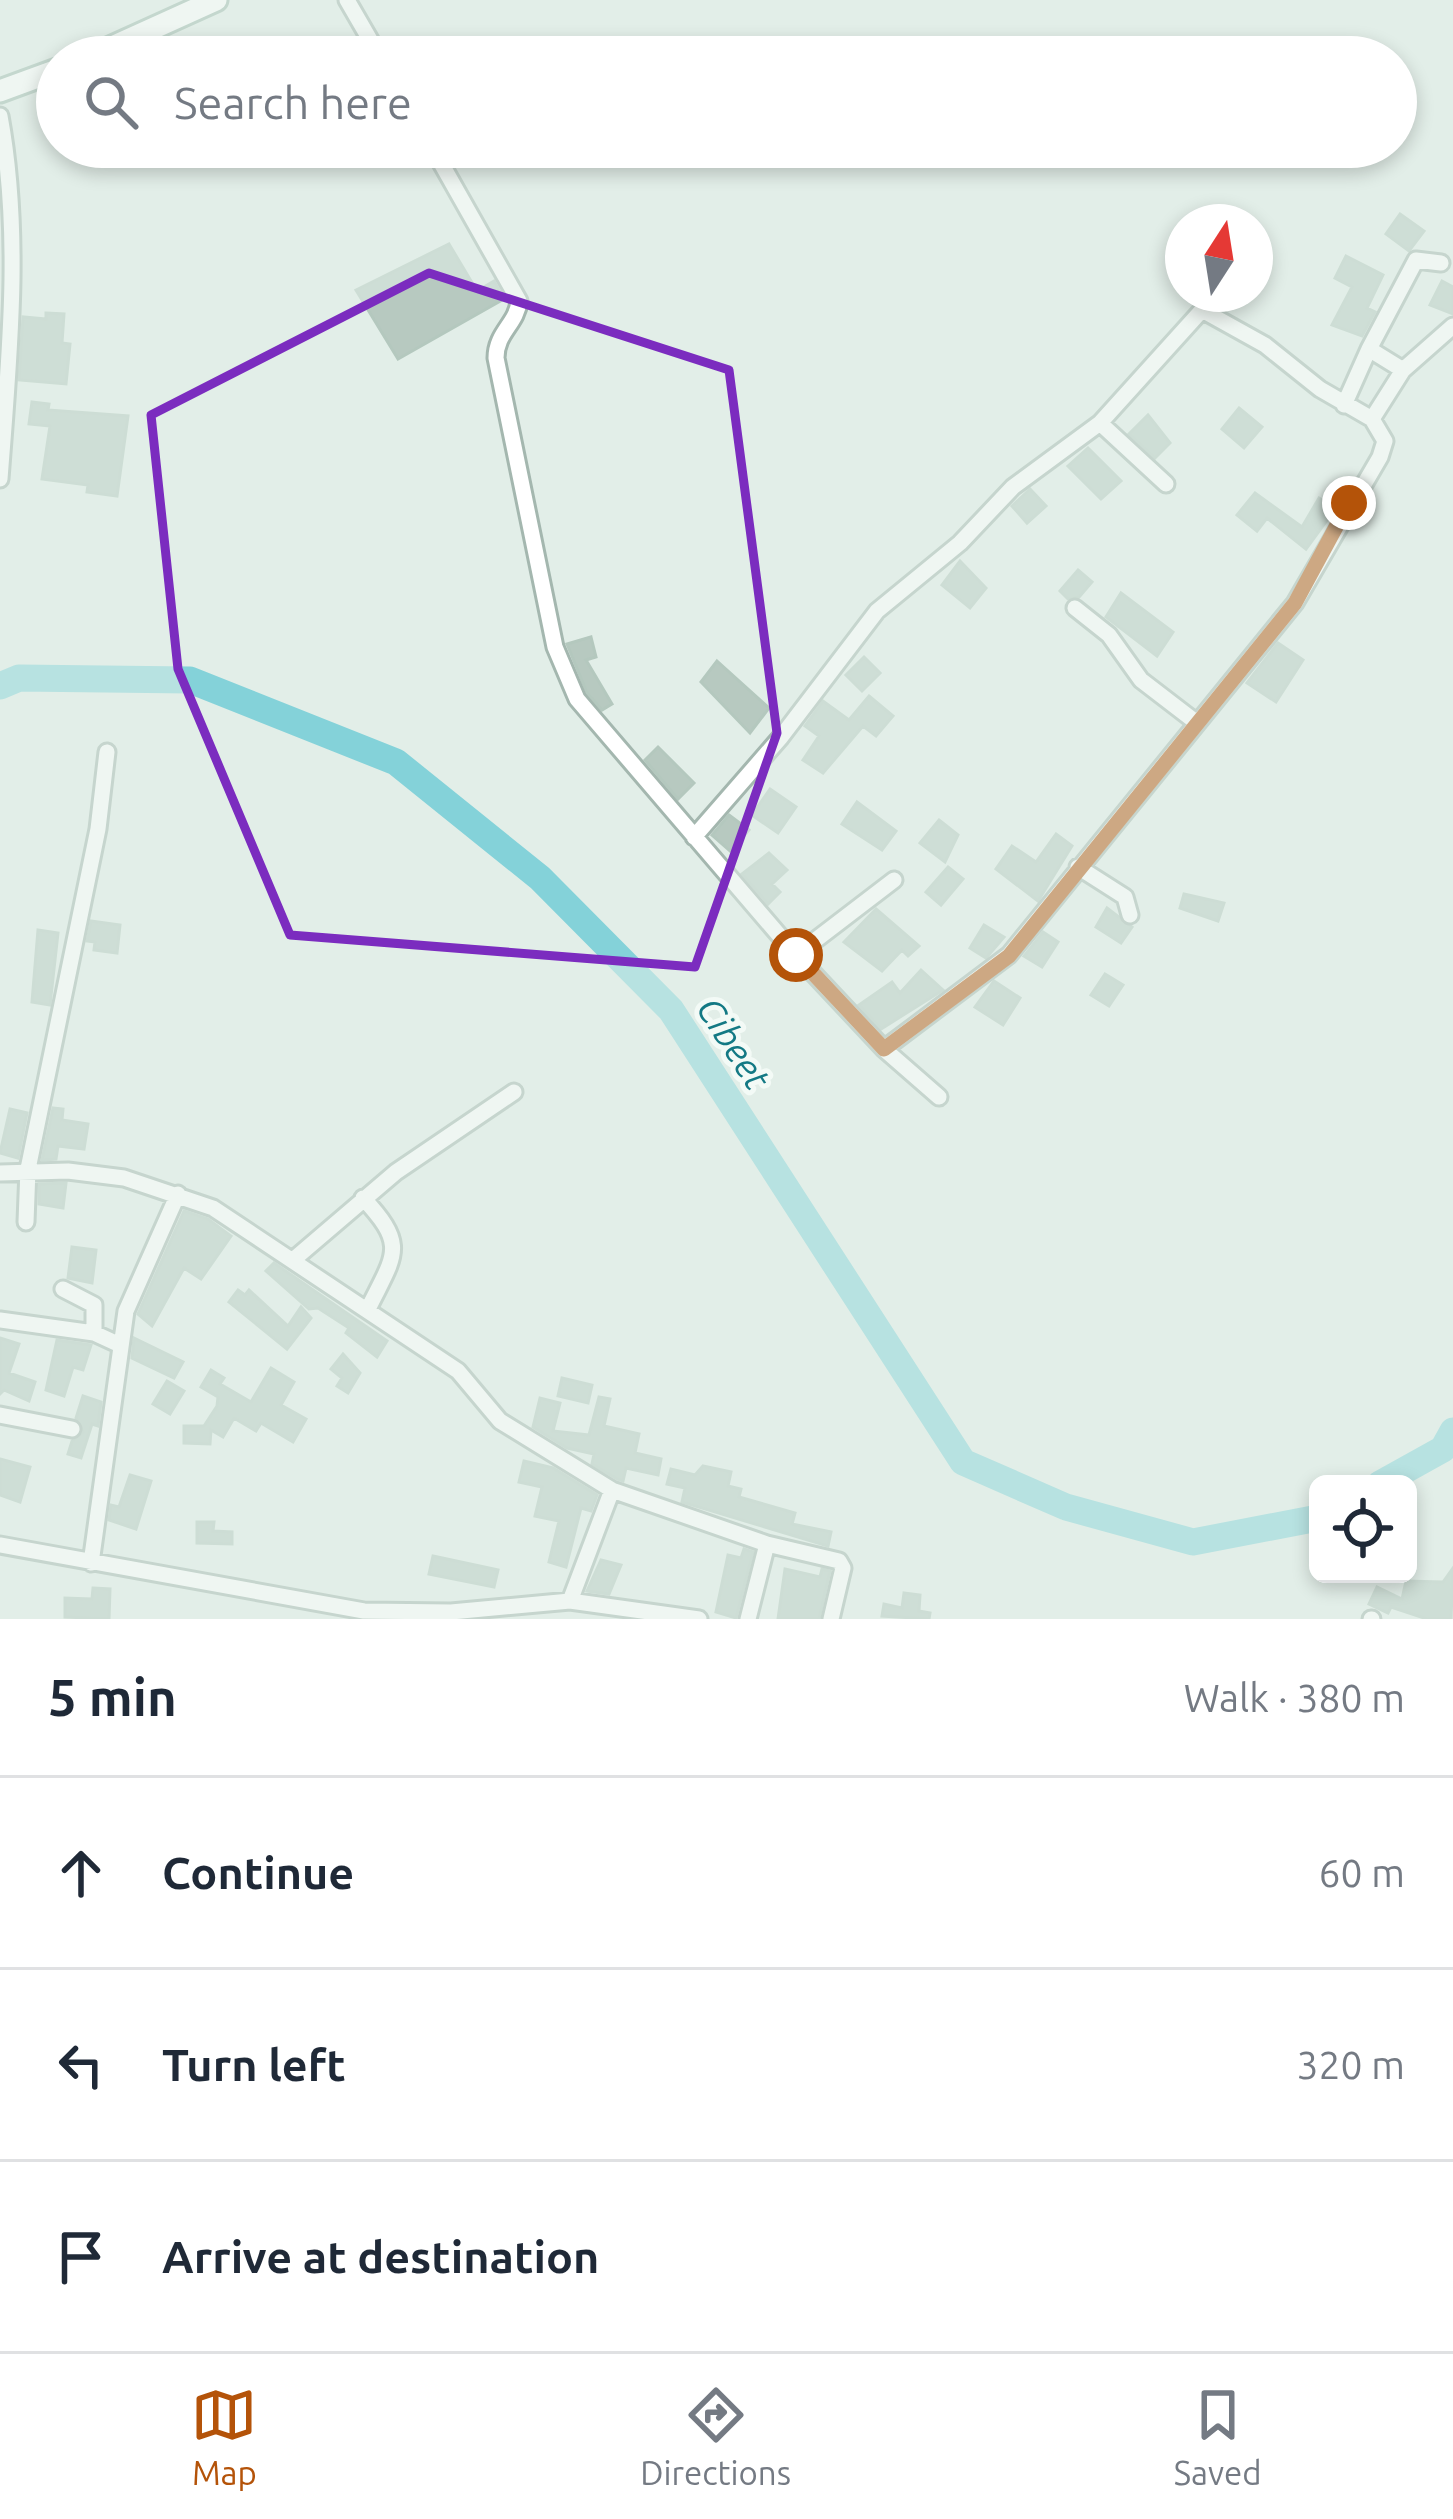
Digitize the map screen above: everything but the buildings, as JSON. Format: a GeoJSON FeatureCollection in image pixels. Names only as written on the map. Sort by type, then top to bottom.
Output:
{"type":"FeatureCollection","features":[{"type":"Feature","properties":{"kind":"street"},"geometry":{"type":"LineString","coordinates":[[136,36],[215,0]]}},
{"type":"Feature","properties":{"kind":"street"},"geometry":{"type":"LineString","coordinates":[[347,0],[368,36]]}},
{"type":"Feature","properties":{"kind":"street"},"geometry":{"type":"LineString","coordinates":[[0,91],[36,78]]}},
{"type":"Feature","properties":{"kind":"street"},"geometry":{"type":"LineString","coordinates":[[0,116],[9,162],[12,267],[0,479]]}},
{"type":"Feature","properties":{"kind":"street"},"geometry":{"type":"LineString","coordinates":[[445,168],[519,301],[518,313],[498,335],[496,358],[561,669],[577,700],[796,955],[884,1049],[939,1097]]}},
{"type":"Feature","properties":{"kind":"street"},"geometry":{"type":"LineString","coordinates":[[1344,404],[1417,260],[1441,263]]}},
{"type":"Feature","properties":{"kind":"street"},"geometry":{"type":"LineString","coordinates":[[694,837],[781,737],[877,611],[960,544],[1013,487],[1100,423],[1198,314],[1208,310],[1372,419],[1384,447],[1295,603],[1009,956],[884,1049]]}},
{"type":"Feature","properties":{"kind":"street"},"geometry":{"type":"LineString","coordinates":[[1372,419],[1403,370],[1453,326]]}},
{"type":"Feature","properties":{"kind":"street"},"geometry":{"type":"LineString","coordinates":[[1369,349],[1403,370]]}},
{"type":"Feature","properties":{"kind":"street"},"geometry":{"type":"LineString","coordinates":[[1100,423],[1166,484]]}},
{"type":"Feature","properties":{"kind":"street"},"geometry":{"type":"LineString","coordinates":[[1075,608],[1109,635],[1141,680],[1197,723]]}},
{"type":"Feature","properties":{"kind":"street"},"geometry":{"type":"LineString","coordinates":[[26,1222],[28,1169],[98,829],[106,752]]}},
{"type":"Feature","properties":{"kind":"street"},"geometry":{"type":"LineString","coordinates":[[1078,867],[1125,897],[1130,915]]}},
{"type":"Feature","properties":{"kind":"street"},"geometry":{"type":"LineString","coordinates":[[796,955],[894,880]]}},
{"type":"Feature","properties":{"kind":"street"},"geometry":{"type":"LineString","coordinates":[[293,1260],[363,1198],[514,1092]]}},
{"type":"Feature","properties":{"kind":"street"},"geometry":{"type":"LineString","coordinates":[[0,1173],[28,1169],[124,1178],[213,1208],[458,1371],[500,1421],[612,1490],[766,1544],[842,1563],[831,1619]]}},
{"type":"Feature","properties":{"kind":"street"},"geometry":{"type":"LineString","coordinates":[[91,1563],[126,1311],[178,1194]]}},
{"type":"Feature","properties":{"kind":"street"},"geometry":{"type":"LineString","coordinates":[[363,1198],[392,1229],[396,1242],[368,1309]]}},
{"type":"Feature","properties":{"kind":"street"},"geometry":{"type":"LineString","coordinates":[[63,1288],[94,1305],[94,1333]]}},
{"type":"Feature","properties":{"kind":"street"},"geometry":{"type":"LineString","coordinates":[[0,1320],[94,1333],[120,1345]]}},
{"type":"Feature","properties":{"kind":"street"},"geometry":{"type":"LineString","coordinates":[[0,1415],[72,1429]]}},
{"type":"Feature","properties":{"kind":"street"},"geometry":{"type":"LineString","coordinates":[[570,1601],[612,1490]]}},
{"type":"Feature","properties":{"kind":"street"},"geometry":{"type":"LineString","coordinates":[[748,1619],[766,1544]]}},
{"type":"Feature","properties":{"kind":"street"},"geometry":{"type":"LineString","coordinates":[[0,1545],[364,1611],[452,1612],[570,1601],[699,1619]]}},
{"type":"Feature","properties":{"kind":"highlighted area"},"geometry":{"type":"Polygon","coordinates":[[[429,273],[729,370],[777,733],[695,967],[290,935],[178,669],[151,415],[429,273]]]}},
{"type":"Feature","properties":{"kind":"waterway","name":"Cibeet"},"geometry":{"type":"LineString","coordinates":[[0,686],[19,678],[190,680],[396,762],[540,878],[671,1010],[963,1462],[1066,1507],[1193,1542],[1309,1520]]}},
{"type":"Feature","properties":{"kind":"waterway","name":"Cibeet"},"geometry":{"type":"LineString","coordinates":[[1396,1475],[1443,1449],[1453,1431]]}},
{"type":"Feature","properties":{"kind":"route"},"geometry":{"type":"LineString","coordinates":[[796,955],[884,1049],[979,982],[1009,956],[1138,790],[1209,712],[1295,603],[1349,503]]}}]}
